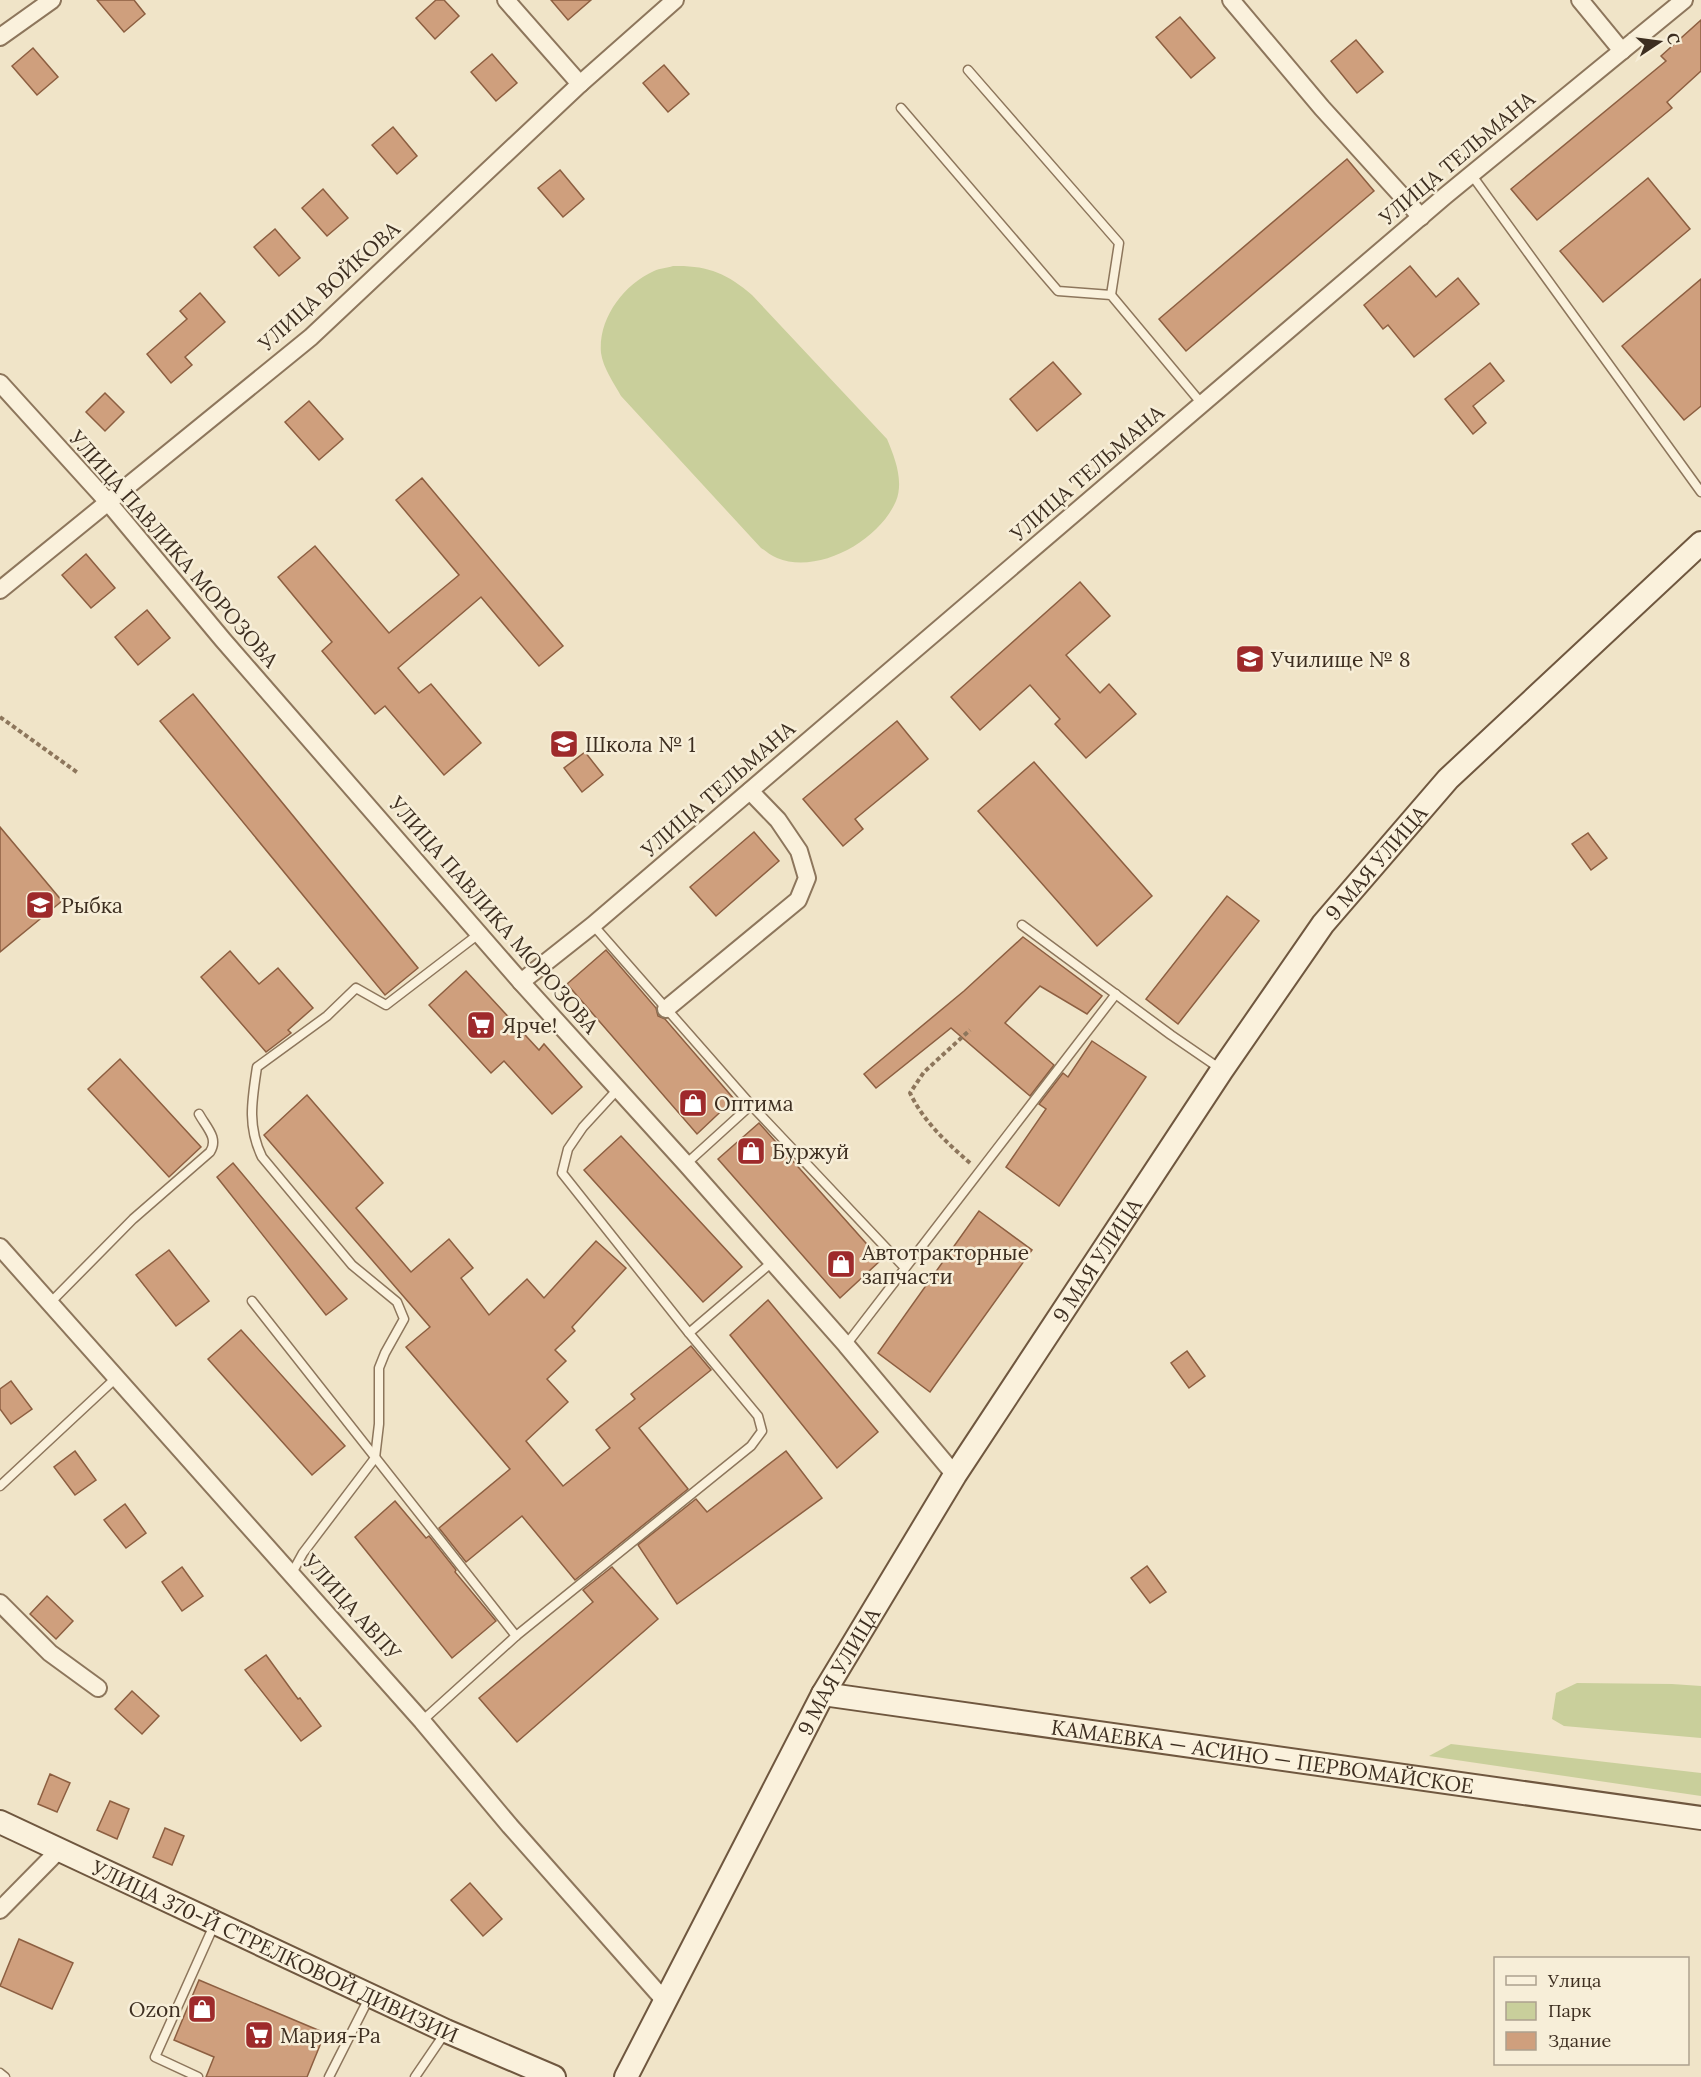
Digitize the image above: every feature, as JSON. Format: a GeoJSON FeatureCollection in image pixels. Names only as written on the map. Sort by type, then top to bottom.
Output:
{"type":"FeatureCollection","features":[{"type":"Feature","properties":{"kind":"main road","name":"9 МАЯ УЛИЦА"},"geometry":{"type":"LineString","coordinates":[[626,2077],[824,1694],[955,1474],[1222,1070],[1323,924],[1448,779],[1701,543]]}},
{"type":"Feature","properties":{"kind":"main road","name":"КАМАЕВКА — АСИНО — ПЕРВОМАЙСКОЕ"},"geometry":{"type":"LineString","coordinates":[[824,1694],[1701,1818]]}},
{"type":"Feature","properties":{"kind":"main road","name":"УЛИЦА 370-Й СТРЕЛКОВОЙ ДИВИЗИИ"},"geometry":{"type":"LineString","coordinates":[[0,1822],[446,2031],[554,2077]]}},
{"type":"Feature","properties":{"kind":"street"},"geometry":{"type":"LineString","coordinates":[[0,38],[52,0]]}},
{"type":"Feature","properties":{"kind":"street"},"geometry":{"type":"LineString","coordinates":[[506,0],[580,84]]}},
{"type":"Feature","properties":{"kind":"street","name":"УЛИЦА ВОЙКОВА"},"geometry":{"type":"LineString","coordinates":[[0,590],[311,337],[580,84],[675,0]]}},
{"type":"Feature","properties":{"kind":"street"},"geometry":{"type":"LineString","coordinates":[[1231,0],[1322,108],[1421,217]]}},
{"type":"Feature","properties":{"kind":"street"},"geometry":{"type":"LineString","coordinates":[[1580,0],[1622,51]]}},
{"type":"Feature","properties":{"kind":"street","name":"УЛИЦА ТЕЛЬМАНА"},"geometry":{"type":"LineString","coordinates":[[521,982],[593,925],[1471,174],[1684,0]]}},
{"type":"Feature","properties":{"kind":"street","name":"УЛИЦА ПАВЛИКА МОРОЗОВА"},"geometry":{"type":"LineString","coordinates":[[0,383],[108,502],[223,640],[521,982],[846,1345],[955,1474]]}},
{"type":"Feature","properties":{"kind":"street"},"geometry":{"type":"LineString","coordinates":[[666,1009],[798,900],[807,878],[799,851],[778,819],[750,791]]}},
{"type":"Feature","properties":{"kind":"street","name":"УЛИЦА АВПУ"},"geometry":{"type":"LineString","coordinates":[[0,1247],[423,1721],[510,1826],[665,2001]]}},
{"type":"Feature","properties":{"kind":"street"},"geometry":{"type":"LineString","coordinates":[[0,1604],[50,1653],[98,1688]]}},
{"type":"Feature","properties":{"kind":"street"},"geometry":{"type":"LineString","coordinates":[[0,1910],[60,1849]]}},
{"type":"Feature","properties":{"kind":"lane"},"geometry":{"type":"LineString","coordinates":[[968,70],[1119,243],[1111,295]]}},
{"type":"Feature","properties":{"kind":"lane"},"geometry":{"type":"LineString","coordinates":[[901,108],[1058,291],[1111,295],[1202,404]]}},
{"type":"Feature","properties":{"kind":"lane"},"geometry":{"type":"LineString","coordinates":[[1471,174],[1701,492]]}},
{"type":"Feature","properties":{"kind":"lane"},"geometry":{"type":"LineString","coordinates":[[593,925],[751,1104],[905,1268]]}},
{"type":"Feature","properties":{"kind":"lane"},"geometry":{"type":"LineString","coordinates":[[1022,925],[1222,1070]]}},
{"type":"Feature","properties":{"kind":"lane"},"geometry":{"type":"LineString","coordinates":[[292,1574],[303,1553],[375,1458],[379,1424],[379,1368],[404,1319],[397,1302],[352,1265],[262,1157],[255,1142],[251,1112],[257,1067],[327,1016],[356,988],[386,1005],[480,933]]}},
{"type":"Feature","properties":{"kind":"lane"},"geometry":{"type":"LineString","coordinates":[[846,1345],[1116,994]]}},
{"type":"Feature","properties":{"kind":"lane"},"geometry":{"type":"LineString","coordinates":[[423,1721],[516,1636],[751,1446],[762,1431],[758,1416],[562,1173],[568,1149],[583,1127],[617,1090]]}},
{"type":"Feature","properties":{"kind":"lane"},"geometry":{"type":"LineString","coordinates":[[686,1164],[751,1104]]}},
{"type":"Feature","properties":{"kind":"lane"},"geometry":{"type":"LineString","coordinates":[[50,1304],[133,1219],[210,1152],[214,1138],[199,1114]]}},
{"type":"Feature","properties":{"kind":"lane"},"geometry":{"type":"LineString","coordinates":[[689,1333],[771,1263]]}},
{"type":"Feature","properties":{"kind":"lane"},"geometry":{"type":"LineString","coordinates":[[252,1301],[516,1636]]}},
{"type":"Feature","properties":{"kind":"lane"},"geometry":{"type":"LineString","coordinates":[[0,1486],[116,1378]]}},
{"type":"Feature","properties":{"kind":"lane"},"geometry":{"type":"LineString","coordinates":[[198,2077],[155,2057],[215,1922]]}},
{"type":"Feature","properties":{"kind":"lane"},"geometry":{"type":"LineString","coordinates":[[329,2077],[370,1995]]}},
{"type":"Feature","properties":{"kind":"lane"},"geometry":{"type":"LineString","coordinates":[[415,2077],[446,2031]]}},
{"type":"Feature","properties":{"kind":"lane"},"geometry":{"type":"LineString","coordinates":[[0,2073],[5,2077]]}},
{"type":"Feature","properties":{"kind":"path"},"geometry":{"type":"LineString","coordinates":[[0,717],[78,773]]}},
{"type":"Feature","properties":{"kind":"path"},"geometry":{"type":"LineString","coordinates":[[970,1030],[924,1072],[910,1093],[918,1109],[942,1139],[980,1171]]}},
{"type":"Feature","properties":{"kind":"green space"},"geometry":{"type":"Polygon","coordinates":[[[673,266],[696,267],[716,272],[743,287],[887,439],[898,470],[898,493],[888,516],[862,541],[846,551],[810,562],[793,562],[773,556],[761,548],[621,396],[606,370],[601,353],[601,340],[608,316],[632,285],[654,271],[673,266]]]}},
{"type":"Feature","properties":{"kind":"green space"},"geometry":{"type":"Polygon","coordinates":[[[1577,1683],[1701,1686],[1701,1738],[1564,1726],[1552,1719],[1556,1693],[1577,1683]]]}},
{"type":"Feature","properties":{"kind":"green space"},"geometry":{"type":"Polygon","coordinates":[[[1451,1744],[1701,1773],[1701,1796],[1429,1756],[1451,1744]]]}},
{"type":"Feature","properties":{"kind":"building"},"geometry":{"type":"Polygon","coordinates":[[[97,0],[134,0],[145,14],[124,32],[97,0]]]}},
{"type":"Feature","properties":{"kind":"building"},"geometry":{"type":"Polygon","coordinates":[[[436,0],[444,0],[459,16],[435,39],[416,18],[436,0]]]}},
{"type":"Feature","properties":{"kind":"building"},"geometry":{"type":"Polygon","coordinates":[[[551,0],[591,0],[568,20],[551,0]]]}},
{"type":"Feature","properties":{"kind":"building"},"geometry":{"type":"Polygon","coordinates":[[[1180,17],[1215,58],[1191,78],[1156,37],[1180,17]]]}},
{"type":"Feature","properties":{"kind":"building"},"geometry":{"type":"Polygon","coordinates":[[[1701,20],[1701,71],[1667,102],[1672,108],[1537,220],[1511,189],[1666,61],[1661,56],[1701,20]]]}},
{"type":"Feature","properties":{"kind":"building"},"geometry":{"type":"Polygon","coordinates":[[[1356,40],[1383,72],[1357,93],[1331,61],[1356,40]]]}},
{"type":"Feature","properties":{"kind":"building"},"geometry":{"type":"Polygon","coordinates":[[[33,48],[58,77],[37,95],[12,66],[33,48]]]}},
{"type":"Feature","properties":{"kind":"building"},"geometry":{"type":"Polygon","coordinates":[[[492,54],[517,83],[496,101],[471,72],[492,54]]]}},
{"type":"Feature","properties":{"kind":"building"},"geometry":{"type":"Polygon","coordinates":[[[664,65],[689,94],[668,112],[643,83],[664,65]]]}},
{"type":"Feature","properties":{"kind":"building"},"geometry":{"type":"Polygon","coordinates":[[[393,127],[417,156],[397,174],[372,145],[393,127]]]}},
{"type":"Feature","properties":{"kind":"building"},"geometry":{"type":"Polygon","coordinates":[[[1347,159],[1374,191],[1186,351],[1159,319],[1347,159]]]}},
{"type":"Feature","properties":{"kind":"building"},"geometry":{"type":"Polygon","coordinates":[[[560,170],[584,199],[563,217],[538,188],[560,170]]]}},
{"type":"Feature","properties":{"kind":"building"},"geometry":{"type":"Polygon","coordinates":[[[1648,178],[1690,229],[1603,302],[1560,251],[1648,178]]]}},
{"type":"Feature","properties":{"kind":"building"},"geometry":{"type":"Polygon","coordinates":[[[323,189],[348,218],[327,236],[302,208],[323,189]]]}},
{"type":"Feature","properties":{"kind":"building"},"geometry":{"type":"Polygon","coordinates":[[[275,229],[300,258],[279,276],[254,247],[275,229]]]}},
{"type":"Feature","properties":{"kind":"building"},"geometry":{"type":"Polygon","coordinates":[[[1410,266],[1436,297],[1458,278],[1479,304],[1414,357],[1388,325],[1383,329],[1364,305],[1410,266]]]}},
{"type":"Feature","properties":{"kind":"building"},"geometry":{"type":"Polygon","coordinates":[[[1701,279],[1701,406],[1684,420],[1622,346],[1701,279]]]}},
{"type":"Feature","properties":{"kind":"building"},"geometry":{"type":"Polygon","coordinates":[[[200,293],[225,322],[185,357],[192,365],[171,383],[147,354],[187,319],[180,311],[200,293]]]}},
{"type":"Feature","properties":{"kind":"building"},"geometry":{"type":"Polygon","coordinates":[[[1053,362],[1081,394],[1037,431],[1010,399],[1053,362]]]}},
{"type":"Feature","properties":{"kind":"building"},"geometry":{"type":"Polygon","coordinates":[[[1490,363],[1504,381],[1473,406],[1486,423],[1473,434],[1445,399],[1490,363]]]}},
{"type":"Feature","properties":{"kind":"building"},"geometry":{"type":"Polygon","coordinates":[[[105,393],[124,412],[105,431],[86,412],[105,393]]]}},
{"type":"Feature","properties":{"kind":"building"},"geometry":{"type":"Polygon","coordinates":[[[309,401],[343,439],[319,460],[285,422],[309,401]]]}},
{"type":"Feature","properties":{"kind":"building"},"geometry":{"type":"Polygon","coordinates":[[[422,478],[563,646],[539,666],[481,597],[398,668],[419,693],[431,684],[481,743],[444,775],[385,706],[375,714],[322,651],[332,642],[278,577],[315,546],[389,633],[459,575],[396,500],[422,478]]]}},
{"type":"Feature","properties":{"kind":"building"},"geometry":{"type":"Polygon","coordinates":[[[86,554],[115,588],[91,608],[62,575],[86,554]]]}},
{"type":"Feature","properties":{"kind":"building"},"geometry":{"type":"Polygon","coordinates":[[[1080,582],[1110,616],[1066,655],[1100,693],[1109,684],[1136,714],[1086,758],[1055,724],[1060,719],[1030,685],[980,730],[951,697],[1080,582]]]}},
{"type":"Feature","properties":{"kind":"building"},"geometry":{"type":"Polygon","coordinates":[[[147,610],[170,638],[138,665],[115,637],[147,610]]]}},
{"type":"Feature","properties":{"kind":"building"},"geometry":{"type":"Polygon","coordinates":[[[193,694],[418,968],[385,995],[160,721],[193,694]]]}},
{"type":"Feature","properties":{"kind":"building"},"geometry":{"type":"Polygon","coordinates":[[[897,721],[928,759],[855,819],[863,829],[843,846],[803,799],[897,721]]]}},
{"type":"Feature","properties":{"kind":"building"},"geometry":{"type":"Polygon","coordinates":[[[585,752],[603,775],[582,792],[564,768],[585,752]]]}},
{"type":"Feature","properties":{"kind":"building"},"geometry":{"type":"Polygon","coordinates":[[[1034,762],[1152,896],[1097,946],[978,811],[1034,762]]]}},
{"type":"Feature","properties":{"kind":"building"},"geometry":{"type":"Polygon","coordinates":[[[0,827],[62,901],[0,952],[0,827]]]}},
{"type":"Feature","properties":{"kind":"building"},"geometry":{"type":"Polygon","coordinates":[[[754,832],[779,861],[716,916],[690,887],[754,832]]]}},
{"type":"Feature","properties":{"kind":"building"},"geometry":{"type":"Polygon","coordinates":[[[1588,833],[1607,858],[1591,870],[1572,844],[1588,833]]]}},
{"type":"Feature","properties":{"kind":"building"},"geometry":{"type":"Polygon","coordinates":[[[1227,896],[1259,921],[1178,1024],[1146,999],[1227,896]]]}},
{"type":"Feature","properties":{"kind":"building"},"geometry":{"type":"Polygon","coordinates":[[[1023,937],[1102,996],[1087,1014],[1040,986],[1005,1023],[1054,1065],[1030,1096],[951,1028],[876,1088],[864,1074],[964,991],[1023,937]]]}},
{"type":"Feature","properties":{"kind":"building"},"geometry":{"type":"Polygon","coordinates":[[[606,950],[656,1008],[658,1016],[665,1019],[734,1099],[697,1134],[567,984],[606,950]]]}},
{"type":"Feature","properties":{"kind":"building"},"geometry":{"type":"Polygon","coordinates":[[[230,951],[259,984],[278,968],[313,1008],[288,1030],[291,1033],[266,1052],[201,977],[230,951]]]}},
{"type":"Feature","properties":{"kind":"building"},"geometry":{"type":"Polygon","coordinates":[[[466,971],[539,1050],[544,1044],[582,1087],[552,1114],[504,1061],[491,1073],[429,1005],[466,971]]]}},
{"type":"Feature","properties":{"kind":"building"},"geometry":{"type":"Polygon","coordinates":[[[1092,1041],[1146,1077],[1059,1206],[1006,1167],[1046,1109],[1039,1104],[1063,1073],[1068,1077],[1092,1041]]]}},
{"type":"Feature","properties":{"kind":"building"},"geometry":{"type":"Polygon","coordinates":[[[120,1059],[201,1147],[169,1177],[88,1089],[120,1059]]]}},
{"type":"Feature","properties":{"kind":"building"},"geometry":{"type":"Polygon","coordinates":[[[307,1095],[383,1183],[356,1208],[411,1272],[449,1239],[473,1268],[461,1278],[489,1315],[527,1279],[544,1298],[596,1241],[626,1268],[572,1327],[575,1331],[555,1350],[566,1361],[547,1379],[568,1402],[526,1441],[563,1486],[610,1448],[596,1430],[635,1399],[631,1394],[691,1346],[711,1370],[639,1428],[688,1489],[575,1580],[522,1516],[466,1562],[439,1528],[510,1469],[406,1347],[430,1327],[264,1135],[307,1095]]]}},
{"type":"Feature","properties":{"kind":"building"},"geometry":{"type":"Polygon","coordinates":[[[759,1123],[881,1260],[840,1298],[718,1159],[759,1123]]]}},
{"type":"Feature","properties":{"kind":"building"},"geometry":{"type":"Polygon","coordinates":[[[621,1136],[742,1267],[703,1302],[584,1170],[621,1136]]]}},
{"type":"Feature","properties":{"kind":"building"},"geometry":{"type":"Polygon","coordinates":[[[233,1163],[347,1299],[326,1315],[217,1177],[233,1163]]]}},
{"type":"Feature","properties":{"kind":"building"},"geometry":{"type":"Polygon","coordinates":[[[979,1211],[1032,1250],[930,1392],[878,1353],[979,1211]]]}},
{"type":"Feature","properties":{"kind":"building"},"geometry":{"type":"Polygon","coordinates":[[[169,1250],[209,1301],[176,1326],[136,1275],[169,1250]]]}},
{"type":"Feature","properties":{"kind":"building"},"geometry":{"type":"Polygon","coordinates":[[[768,1300],[878,1432],[837,1468],[730,1335],[768,1300]]]}},
{"type":"Feature","properties":{"kind":"building"},"geometry":{"type":"Polygon","coordinates":[[[241,1330],[345,1446],[312,1475],[208,1359],[241,1330]]]}},
{"type":"Feature","properties":{"kind":"building"},"geometry":{"type":"Polygon","coordinates":[[[1187,1351],[1205,1376],[1189,1388],[1171,1363],[1187,1351]]]}},
{"type":"Feature","properties":{"kind":"building"},"geometry":{"type":"Polygon","coordinates":[[[11,1381],[32,1409],[11,1424],[0,1409],[0,1389],[11,1381]]]}},
{"type":"Feature","properties":{"kind":"building"},"geometry":{"type":"Polygon","coordinates":[[[75,1451],[96,1480],[75,1495],[54,1467],[75,1451]]]}},
{"type":"Feature","properties":{"kind":"building"},"geometry":{"type":"Polygon","coordinates":[[[786,1451],[822,1498],[677,1604],[638,1545],[696,1499],[707,1512],[786,1451]]]}},
{"type":"Feature","properties":{"kind":"building"},"geometry":{"type":"Polygon","coordinates":[[[395,1501],[426,1538],[429,1536],[456,1570],[455,1572],[496,1621],[452,1658],[355,1537],[395,1501]]]}},
{"type":"Feature","properties":{"kind":"building"},"geometry":{"type":"Polygon","coordinates":[[[125,1504],[146,1533],[126,1548],[104,1520],[125,1504]]]}},
{"type":"Feature","properties":{"kind":"building"},"geometry":{"type":"Polygon","coordinates":[[[1147,1566],[1166,1592],[1150,1603],[1131,1578],[1147,1566]]]}},
{"type":"Feature","properties":{"kind":"building"},"geometry":{"type":"Polygon","coordinates":[[[182,1567],[203,1596],[182,1611],[162,1582],[182,1567]]]}},
{"type":"Feature","properties":{"kind":"building"},"geometry":{"type":"Polygon","coordinates":[[[612,1567],[658,1619],[517,1742],[479,1698],[593,1602],[583,1590],[612,1567]]]}},
{"type":"Feature","properties":{"kind":"building"},"geometry":{"type":"Polygon","coordinates":[[[47,1596],[73,1621],[56,1639],[30,1614],[47,1596]]]}},
{"type":"Feature","properties":{"kind":"building"},"geometry":{"type":"Polygon","coordinates":[[[266,1655],[321,1726],[301,1741],[245,1670],[266,1655]]]}},
{"type":"Feature","properties":{"kind":"building"},"geometry":{"type":"Polygon","coordinates":[[[132,1691],[159,1716],[142,1734],[115,1709],[132,1691]]]}},
{"type":"Feature","properties":{"kind":"building"},"geometry":{"type":"Polygon","coordinates":[[[50,1774],[70,1783],[57,1812],[38,1804],[50,1774]]]}},
{"type":"Feature","properties":{"kind":"building"},"geometry":{"type":"Polygon","coordinates":[[[110,1801],[129,1809],[117,1839],[97,1830],[110,1801]]]}},
{"type":"Feature","properties":{"kind":"building"},"geometry":{"type":"Polygon","coordinates":[[[165,1828],[184,1836],[172,1865],[153,1857],[165,1828]]]}},
{"type":"Feature","properties":{"kind":"building"},"geometry":{"type":"Polygon","coordinates":[[[470,1883],[502,1919],[483,1936],[451,1900],[470,1883]]]}},
{"type":"Feature","properties":{"kind":"building"},"geometry":{"type":"Polygon","coordinates":[[[19,1939],[73,1963],[52,2009],[0,1986],[19,1939]]]}},
{"type":"Feature","properties":{"kind":"building"},"geometry":{"type":"Polygon","coordinates":[[[199,1980],[325,2033],[307,2077],[206,2077],[214,2057],[174,2040],[199,1980]]]}},
{"type":"Feature","properties":{"kind":"place","name":"Училище № 8"},"geometry":{"type":"Point","coordinates":[1250,659]}},
{"type":"Feature","properties":{"kind":"place","name":"Школа № 1"},"geometry":{"type":"Point","coordinates":[564,744]}},
{"type":"Feature","properties":{"kind":"place","name":"Рыбка"},"geometry":{"type":"Point","coordinates":[40,905]}},
{"type":"Feature","properties":{"kind":"place","name":"Ярче!"},"geometry":{"type":"Point","coordinates":[481,1025]}},
{"type":"Feature","properties":{"kind":"place","name":"Оптима"},"geometry":{"type":"Point","coordinates":[693,1103]}},
{"type":"Feature","properties":{"kind":"place","name":"Буржуй"},"geometry":{"type":"Point","coordinates":[751,1151]}},
{"type":"Feature","properties":{"kind":"place","name":"Автотракторные запчасти"},"geometry":{"type":"Point","coordinates":[841,1264]}},
{"type":"Feature","properties":{"kind":"place","name":"Ozon"},"geometry":{"type":"Point","coordinates":[202,2009]}},
{"type":"Feature","properties":{"kind":"place","name":"Мария-Ра"},"geometry":{"type":"Point","coordinates":[259,2035]}}]}
